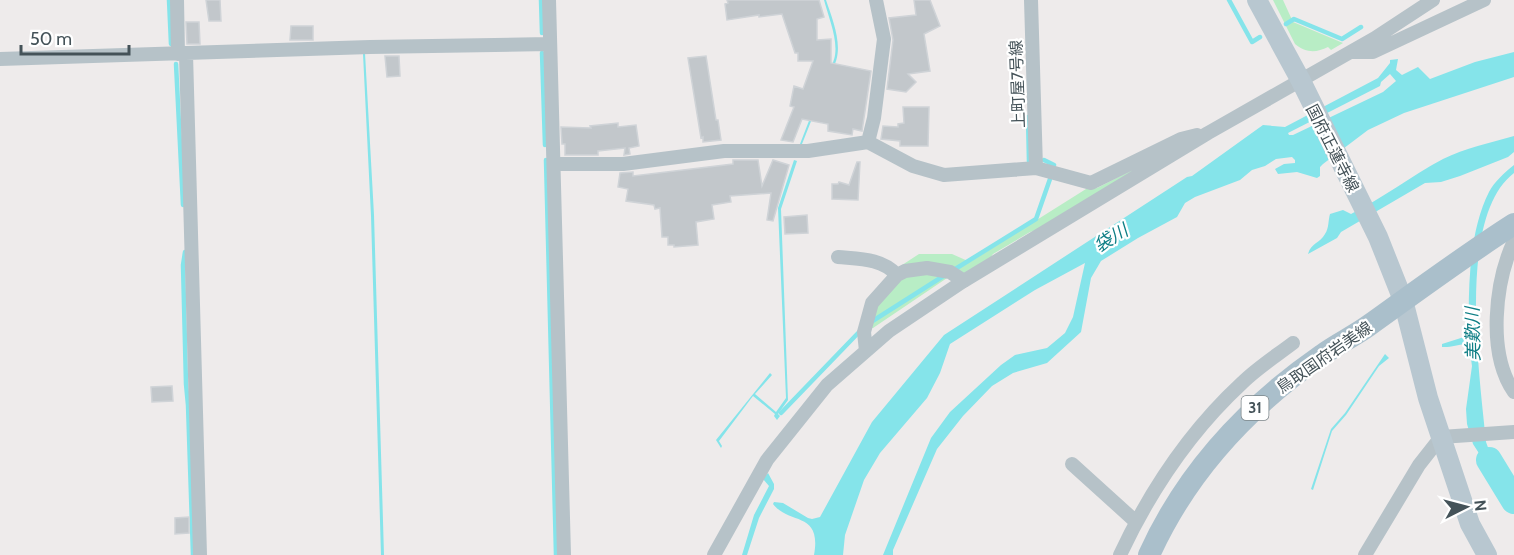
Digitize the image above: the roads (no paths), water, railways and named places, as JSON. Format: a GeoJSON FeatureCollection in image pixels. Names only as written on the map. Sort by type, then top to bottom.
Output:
{"type":"FeatureCollection","features":[{"type":"Feature","properties":{"kind":"main road","name":"国府正蓮寺線"},"geometry":{"type":"LineString","coordinates":[[1257,0],[1301,81],[1373,228],[1403,300],[1428,398],[1470,524],[1487,555]]}},
{"type":"Feature","properties":{"kind":"main road","name":"鳥取国府岩美線"},"geometry":{"type":"LineString","coordinates":[[1149,555],[1180,496],[1206,460],[1260,403],[1322,355],[1367,327],[1437,275],[1508,233]]}},
{"type":"Feature","properties":{"kind":"street"},"geometry":{"type":"LineString","coordinates":[[177,0],[182,54],[200,555]]}},
{"type":"Feature","properties":{"kind":"street"},"geometry":{"type":"LineString","coordinates":[[549,0],[564,555]]}},
{"type":"Feature","properties":{"kind":"street"},"geometry":{"type":"LineString","coordinates":[[868,141],[874,118],[884,39],[876,0]]}},
{"type":"Feature","properties":{"kind":"street","name":"上町屋7号線"},"geometry":{"type":"LineString","coordinates":[[1031,0],[1036,168]]}},
{"type":"Feature","properties":{"kind":"street"},"geometry":{"type":"LineString","coordinates":[[714,555],[766,460],[828,385],[889,332],[964,280],[1208,133],[1350,52],[1433,0]]}},
{"type":"Feature","properties":{"kind":"street"},"geometry":{"type":"LineString","coordinates":[[1350,52],[1374,52],[1484,0]]}},
{"type":"Feature","properties":{"kind":"street"},"geometry":{"type":"LineString","coordinates":[[0,59],[549,44]]}},
{"type":"Feature","properties":{"kind":"street"},"geometry":{"type":"LineString","coordinates":[[554,164],[623,164],[724,151],[808,150],[868,141],[913,166],[944,175],[1036,168],[1092,183],[1181,139],[1208,133]]}},
{"type":"Feature","properties":{"kind":"street"},"geometry":{"type":"LineString","coordinates":[[1508,233],[1498,296],[1498,345],[1505,379],[1514,392]]}},
{"type":"Feature","properties":{"kind":"street"},"geometry":{"type":"LineString","coordinates":[[838,257],[876,261],[890,267],[897,275]]}},
{"type":"Feature","properties":{"kind":"street"},"geometry":{"type":"LineString","coordinates":[[867,351],[864,332],[872,303],[897,275],[905,271],[927,268],[950,272],[964,280]]}},
{"type":"Feature","properties":{"kind":"street"},"geometry":{"type":"LineString","coordinates":[[1120,555],[1136,521],[1185,443],[1242,382],[1293,343]]}},
{"type":"Feature","properties":{"kind":"street"},"geometry":{"type":"LineString","coordinates":[[1365,555],[1419,465],[1441,437],[1514,432]]}},
{"type":"Feature","properties":{"kind":"street"},"geometry":{"type":"LineString","coordinates":[[1072,464],[1136,521]]}},
{"type":"Feature","properties":{"kind":"water"},"geometry":{"type":"Polygon","coordinates":[[[824,0],[826,0],[835,26],[838,54],[802,144],[800,144],[835,53],[834,35],[824,0]]]}},
{"type":"Feature","properties":{"kind":"water","name":"袋川"},"geometry":{"type":"Polygon","coordinates":[[[1514,52],[1514,77],[1404,113],[1368,130],[1323,164],[1320,167],[1320,176],[1317,178],[1297,172],[1278,174],[1275,169],[1284,164],[1295,163],[1295,160],[1292,157],[1276,159],[1252,170],[1240,180],[1195,197],[1185,203],[1177,217],[1101,261],[1091,278],[1081,332],[1047,363],[1013,373],[992,386],[963,416],[937,449],[893,550],[893,555],[883,555],[931,438],[950,412],[1001,365],[1015,355],[1047,348],[1065,333],[1073,317],[1085,263],[1035,290],[950,344],[940,373],[927,398],[880,453],[864,480],[845,535],[843,555],[814,555],[815,541],[809,525],[787,515],[773,504],[774,502],[783,503],[808,518],[820,517],[872,422],[944,335],[1187,177],[1192,176],[1263,125],[1285,127],[1378,78],[1390,60],[1398,59],[1396,70],[1402,75],[1418,67],[1430,79],[1475,62],[1514,52]],[[1390,74],[1380,86],[1288,133],[1293,135],[1383,92],[1396,81],[1390,74]]]}},
{"type":"Feature","properties":{"kind":"water"},"geometry":{"type":"Polygon","coordinates":[[[365,53],[374,215],[384,555],[381,555],[371,216],[363,54],[365,53]]]}},
{"type":"Feature","properties":{"kind":"water"},"geometry":{"type":"Polygon","coordinates":[[[1514,136],[1514,152],[1508,157],[1441,182],[1425,183],[1308,254],[1326,232],[1330,214],[1343,210],[1351,214],[1451,155],[1514,136]]]}},
{"type":"Feature","properties":{"kind":"water"},"geometry":{"type":"Polygon","coordinates":[[[794,160],[797,161],[781,209],[788,400],[778,414],[780,416],[777,420],[775,414],[753,396],[719,441],[721,448],[716,440],[770,373],[772,375],[755,394],[776,412],[786,398],[778,208],[794,160]]]}},
{"type":"Feature","properties":{"kind":"water"},"geometry":{"type":"Polygon","coordinates":[[[1514,165],[1514,173],[1496,195],[1484,224],[1478,260],[1476,300],[1477,340],[1486,442],[1490,453],[1511,487],[1504,492],[1473,444],[1467,424],[1466,409],[1472,366],[1469,345],[1442,347],[1442,344],[1464,337],[1469,333],[1471,261],[1477,224],[1491,188],[1514,165]]]}},
{"type":"Feature","properties":{"kind":"water"},"geometry":{"type":"Polygon","coordinates":[[[1385,354],[1389,358],[1379,366],[1346,415],[1332,431],[1313,490],[1311,489],[1331,429],[1345,413],[1385,354]]]}},
{"type":"Feature","properties":{"kind":"water"},"geometry":{"type":"Polygon","coordinates":[[[768,473],[774,489],[759,518],[747,555],[742,555],[754,515],[769,486],[763,479],[768,473]]]}},
{"type":"Feature","properties":{"kind":"waterway"},"geometry":{"type":"LineString","coordinates":[[169,0],[171,44]]}},
{"type":"Feature","properties":{"kind":"waterway"},"geometry":{"type":"LineString","coordinates":[[541,0],[542,33]]}},
{"type":"Feature","properties":{"kind":"waterway"},"geometry":{"type":"LineString","coordinates":[[1229,0],[1252,42],[1260,37]]}},
{"type":"Feature","properties":{"kind":"waterway"},"geometry":{"type":"LineString","coordinates":[[1286,24],[1294,19],[1342,39],[1361,27]]}},
{"type":"Feature","properties":{"kind":"waterway"},"geometry":{"type":"LineString","coordinates":[[542,53],[545,145]]}},
{"type":"Feature","properties":{"kind":"waterway"},"geometry":{"type":"LineString","coordinates":[[176,64],[183,205]]}},
{"type":"Feature","properties":{"kind":"waterway"},"geometry":{"type":"LineString","coordinates":[[1028,117],[1029,162]]}},
{"type":"Feature","properties":{"kind":"waterway"},"geometry":{"type":"LineString","coordinates":[[546,160],[556,555]]}},
{"type":"Feature","properties":{"kind":"waterway"},"geometry":{"type":"LineString","coordinates":[[1044,160],[1054,165]]}},
{"type":"Feature","properties":{"kind":"waterway"},"geometry":{"type":"LineString","coordinates":[[952,271],[1036,219],[1050,179]]}},
{"type":"Feature","properties":{"kind":"waterway"},"geometry":{"type":"LineString","coordinates":[[185,252],[183,265],[186,384],[193,555]]}},
{"type":"Feature","properties":{"kind":"waterway"},"geometry":{"type":"LineString","coordinates":[[871,322],[945,275]]}},
{"type":"Feature","properties":{"kind":"waterway"},"geometry":{"type":"LineString","coordinates":[[781,413],[862,329]]}},
{"type":"Feature","properties":{"kind":"waterway","name":"美歎川"},"geometry":{"type":"LineString","coordinates":[[1489,460],[1514,501]]}}]}
